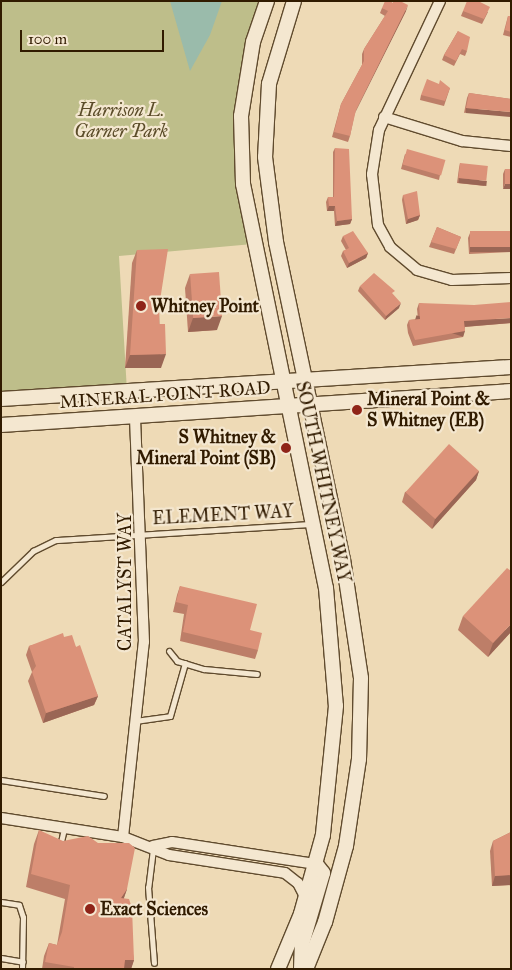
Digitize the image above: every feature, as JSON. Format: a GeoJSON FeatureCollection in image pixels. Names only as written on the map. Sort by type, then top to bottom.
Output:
{"type":"FeatureCollection","features":[{"type":"Feature","properties":{"kind":"main road","name":"SOUTH WHITNEY WAY"},"geometry":{"type":"LineString","coordinates":[[267,1],[246,75],[241,149],[254,244],[332,624],[336,706],[330,788],[316,864],[306,899],[278,969]]}},
{"type":"Feature","properties":{"kind":"main road","name":"SOUTH WHITNEY WAY"},"geometry":{"type":"LineString","coordinates":[[294,1],[269,84],[264,157],[276,242],[308,380],[358,643],[361,723],[346,846],[325,922],[306,969]]}},
{"type":"Feature","properties":{"kind":"main road","name":"MINERAL POINT ROAD"},"geometry":{"type":"LineString","coordinates":[[1,399],[511,367]]}},
{"type":"Feature","properties":{"kind":"main road","name":"MINERAL POINT ROAD"},"geometry":{"type":"LineString","coordinates":[[1,424],[511,391]]}},
{"type":"Feature","properties":{"kind":"main road"},"geometry":{"type":"LineString","coordinates":[[301,969],[302,944],[323,873],[316,864]]}},
{"type":"Feature","properties":{"kind":"street"},"geometry":{"type":"LineString","coordinates":[[440,1],[384,117],[374,150],[372,202],[378,225],[394,251],[417,270],[440,278],[511,278]]}},
{"type":"Feature","properties":{"kind":"street"},"geometry":{"type":"LineString","coordinates":[[384,117],[462,141],[511,146]]}},
{"type":"Feature","properties":{"kind":"street","name":"CATALYST WAY"},"geometry":{"type":"LineString","coordinates":[[123,837],[144,642],[142,534],[136,415]]}},
{"type":"Feature","properties":{"kind":"street"},"geometry":{"type":"LineString","coordinates":[[1,818],[123,837],[153,846],[169,855],[285,873],[298,883],[306,899]]}},
{"type":"Feature","properties":{"kind":"street"},"geometry":{"type":"LineString","coordinates":[[153,846],[172,842],[316,864]]}},
{"type":"Feature","properties":{"kind":"lane","name":"ELEMENT WAY"},"geometry":{"type":"LineString","coordinates":[[1,582],[33,551],[56,540],[313,524]]}},
{"type":"Feature","properties":{"kind":"lane"},"geometry":{"type":"LineString","coordinates":[[169,652],[185,663],[257,674]]}},
{"type":"Feature","properties":{"kind":"lane"},"geometry":{"type":"LineString","coordinates":[[135,721],[170,716],[185,663]]}},
{"type":"Feature","properties":{"kind":"lane"},"geometry":{"type":"LineString","coordinates":[[1,780],[104,796]]}},
{"type":"Feature","properties":{"kind":"lane"},"geometry":{"type":"LineString","coordinates":[[59,850],[64,827]]}},
{"type":"Feature","properties":{"kind":"lane"},"geometry":{"type":"LineString","coordinates":[[153,846],[148,872],[154,962]]}},
{"type":"Feature","properties":{"kind":"lane"},"geometry":{"type":"LineString","coordinates":[[1,902],[19,905],[24,917],[22,969]]}},
{"type":"Feature","properties":{"kind":"lane"},"geometry":{"type":"LineString","coordinates":[[1,958],[23,962]]}},
{"type":"Feature","properties":{"kind":"green space","name":"Harrison L. Garner Park"},"geometry":{"type":"Polygon","coordinates":[[[1,1],[267,1],[241,116],[253,244],[119,256],[127,391],[1,399],[1,1]]]}},
{"type":"Feature","properties":{"kind":"shaded area"},"geometry":{"type":"Polygon","coordinates":[[[170,1],[222,1],[210,35],[190,71],[170,1]]]}},
{"type":"Feature","properties":{"kind":"building"},"geometry":{"type":"Polygon","coordinates":[[[385,1],[393,3],[393,1],[400,1],[408,5],[356,110],[350,136],[334,132],[341,104],[364,61],[364,49],[388,11],[382,8],[385,1]]]}},
{"type":"Feature","properties":{"kind":"building"},"geometry":{"type":"Polygon","coordinates":[[[467,1],[478,1],[490,7],[484,19],[463,11],[467,1]]]}},
{"type":"Feature","properties":{"kind":"building"},"geometry":{"type":"Polygon","coordinates":[[[508,16],[511,16],[511,32],[505,30],[508,16]]]}},
{"type":"Feature","properties":{"kind":"building"},"geometry":{"type":"Polygon","coordinates":[[[458,31],[470,37],[467,51],[462,49],[456,61],[444,55],[458,31]]]}},
{"type":"Feature","properties":{"kind":"building"},"geometry":{"type":"Polygon","coordinates":[[[427,79],[439,84],[440,80],[450,88],[445,101],[421,95],[427,79]]]}},
{"type":"Feature","properties":{"kind":"building"},"geometry":{"type":"Polygon","coordinates":[[[469,93],[511,99],[511,112],[466,108],[469,93]]]}},
{"type":"Feature","properties":{"kind":"building"},"geometry":{"type":"Polygon","coordinates":[[[335,148],[349,149],[352,219],[337,221],[335,206],[329,206],[328,197],[334,197],[335,148]]]}},
{"type":"Feature","properties":{"kind":"building"},"geometry":{"type":"Polygon","coordinates":[[[407,149],[445,160],[441,175],[403,164],[407,149]]]}},
{"type":"Feature","properties":{"kind":"building"},"geometry":{"type":"Polygon","coordinates":[[[460,163],[488,166],[486,181],[458,178],[460,163]]]}},
{"type":"Feature","properties":{"kind":"building"},"geometry":{"type":"Polygon","coordinates":[[[505,169],[511,169],[511,184],[505,184],[505,169]]]}},
{"type":"Feature","properties":{"kind":"building"},"geometry":{"type":"Polygon","coordinates":[[[417,191],[420,215],[408,219],[403,195],[417,191]]]}},
{"type":"Feature","properties":{"kind":"building"},"geometry":{"type":"Polygon","coordinates":[[[437,227],[461,237],[456,249],[431,242],[437,227]]]}},
{"type":"Feature","properties":{"kind":"building"},"geometry":{"type":"Polygon","coordinates":[[[353,231],[368,253],[349,263],[343,251],[349,248],[343,236],[353,231]]]}},
{"type":"Feature","properties":{"kind":"building"},"geometry":{"type":"Polygon","coordinates":[[[470,231],[511,231],[511,247],[470,247],[470,231]]]}},
{"type":"Feature","properties":{"kind":"building","name":"Whitney Point"},"geometry":{"type":"Polygon","coordinates":[[[168,249],[159,307],[159,324],[165,324],[166,354],[130,355],[137,250],[168,249]]]}},
{"type":"Feature","properties":{"kind":"building"},"geometry":{"type":"Polygon","coordinates":[[[219,272],[222,316],[193,318],[190,274],[219,272]]]}},
{"type":"Feature","properties":{"kind":"building"},"geometry":{"type":"Polygon","coordinates":[[[374,273],[395,291],[392,293],[401,303],[386,316],[360,286],[374,273]]]}},
{"type":"Feature","properties":{"kind":"building"},"geometry":{"type":"Polygon","coordinates":[[[511,302],[511,318],[464,321],[465,331],[415,340],[410,327],[409,320],[420,319],[419,303],[474,305],[511,302]]]}},
{"type":"Feature","properties":{"kind":"building"},"geometry":{"type":"Polygon","coordinates":[[[449,444],[479,471],[435,519],[406,492],[449,444]]]}},
{"type":"Feature","properties":{"kind":"building"},"geometry":{"type":"Polygon","coordinates":[[[507,568],[511,571],[511,624],[493,643],[463,616],[507,568]]]}},
{"type":"Feature","properties":{"kind":"building"},"geometry":{"type":"Polygon","coordinates":[[[180,586],[257,604],[250,630],[262,633],[258,650],[183,632],[188,605],[176,602],[180,586]]]}},
{"type":"Feature","properties":{"kind":"building"},"geometry":{"type":"Polygon","coordinates":[[[63,633],[64,637],[72,635],[76,647],[80,645],[98,696],[46,713],[32,672],[36,666],[29,646],[63,633]]]}},
{"type":"Feature","properties":{"kind":"building","name":"Exact Sciences"},"geometry":{"type":"Polygon","coordinates":[[[39,830],[63,841],[88,836],[98,843],[129,843],[135,848],[127,889],[121,898],[129,899],[132,908],[134,960],[125,960],[124,969],[74,969],[74,967],[45,962],[49,943],[57,945],[62,932],[70,885],[31,874],[39,830]]]}},
{"type":"Feature","properties":{"kind":"building"},"geometry":{"type":"Polygon","coordinates":[[[511,832],[511,875],[495,876],[493,841],[511,832]]]}},
{"type":"Feature","properties":{"kind":"place","name":"Whitney Point"},"geometry":{"type":"Point","coordinates":[141,306]}},
{"type":"Feature","properties":{"kind":"place","name":"Mineral Point & S Whitney (EB)"},"geometry":{"type":"Point","coordinates":[357,410]}},
{"type":"Feature","properties":{"kind":"place","name":"S Whitney & Mineral Point (SB)"},"geometry":{"type":"Point","coordinates":[286,448]}},
{"type":"Feature","properties":{"kind":"place","name":"Exact Sciences"},"geometry":{"type":"Point","coordinates":[90,909]}}]}
